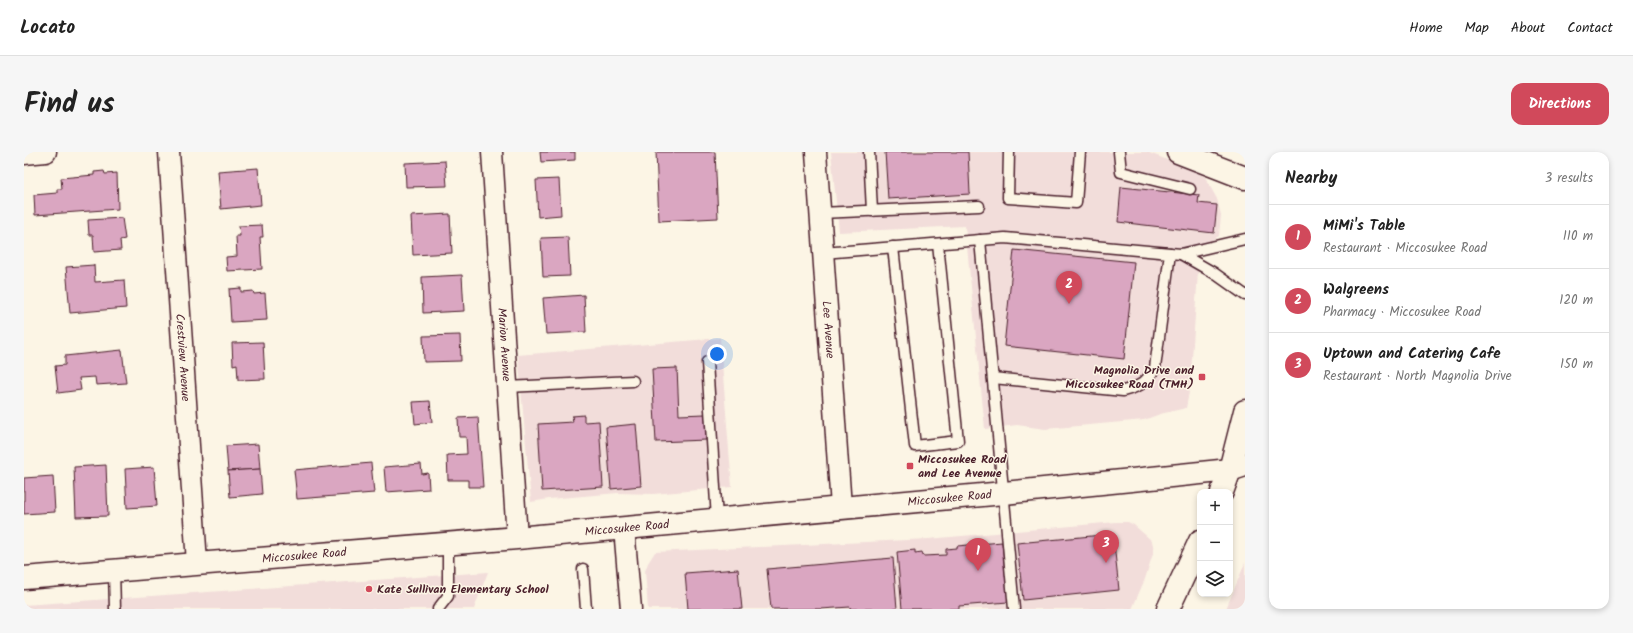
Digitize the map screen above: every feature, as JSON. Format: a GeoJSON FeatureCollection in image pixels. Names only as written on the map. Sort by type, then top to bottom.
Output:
{"type":"FeatureCollection","features":[{"type":"Feature","properties":{"kind":"street"},"geometry":{"type":"LineString","coordinates":[[24,154],[46,152]]}},
{"type":"Feature","properties":{"kind":"street","name":"Crestview Avenue"},"geometry":{"type":"LineString","coordinates":[[169,152],[197,563]]}},
{"type":"Feature","properties":{"kind":"street","name":"Marion Avenue"},"geometry":{"type":"LineString","coordinates":[[492,152],[517,538]]}},
{"type":"Feature","properties":{"kind":"street","name":"Lee Avenue"},"geometry":{"type":"LineString","coordinates":[[816,152],[841,507]]}},
{"type":"Feature","properties":{"kind":"street"},"geometry":{"type":"LineString","coordinates":[[1178,152],[1245,178]]}},
{"type":"Feature","properties":{"kind":"street"},"geometry":{"type":"LineString","coordinates":[[1224,489],[1240,469],[1245,411]]}},
{"type":"Feature","properties":{"kind":"street","name":"Miccosukee Road"},"geometry":{"type":"LineString","coordinates":[[24,578],[517,538],[1004,493],[1240,469]]}},
{"type":"Feature","properties":{"kind":"street"},"geometry":{"type":"LineString","coordinates":[[624,528],[631,609]]}},
{"type":"Feature","properties":{"kind":"street"},"geometry":{"type":"LineString","coordinates":[[1168,609],[1197,547]]}},
{"type":"Feature","properties":{"kind":"lane"},"geometry":{"type":"LineString","coordinates":[[869,152],[872,211]]}},
{"type":"Feature","properties":{"kind":"lane"},"geometry":{"type":"LineString","coordinates":[[1009,152],[1008,198],[1076,203],[1080,152]]}},
{"type":"Feature","properties":{"kind":"lane"},"geometry":{"type":"LineString","coordinates":[[1119,152],[1121,172],[1190,189]]}},
{"type":"Feature","properties":{"kind":"lane"},"geometry":{"type":"LineString","coordinates":[[820,213],[978,206]]}},
{"type":"Feature","properties":{"kind":"lane"},"geometry":{"type":"LineString","coordinates":[[823,253],[1005,238],[1181,254],[1245,239]]}},
{"type":"Feature","properties":{"kind":"lane"},"geometry":{"type":"LineString","coordinates":[[980,240],[1014,609]]}},
{"type":"Feature","properties":{"kind":"lane"},"geometry":{"type":"LineString","coordinates":[[893,247],[915,446],[958,440],[938,244]]}},
{"type":"Feature","properties":{"kind":"lane"},"geometry":{"type":"LineString","coordinates":[[993,378],[1123,392],[1137,387],[1148,380],[1155,368],[1170,253]]}},
{"type":"Feature","properties":{"kind":"lane"},"geometry":{"type":"LineString","coordinates":[[1181,254],[1214,273],[1245,295]]}},
{"type":"Feature","properties":{"kind":"lane"},"geometry":{"type":"LineString","coordinates":[[708,362],[717,519]]}},
{"type":"Feature","properties":{"kind":"lane"},"geometry":{"type":"LineString","coordinates":[[507,387],[634,381]]}},
{"type":"Feature","properties":{"kind":"lane"},"geometry":{"type":"LineString","coordinates":[[438,609],[448,596],[448,543]]}},
{"type":"Feature","properties":{"kind":"lane"},"geometry":{"type":"LineString","coordinates":[[583,569],[586,609]]}},
{"type":"Feature","properties":{"kind":"lane"},"geometry":{"type":"LineString","coordinates":[[114,570],[115,609]]}},
{"type":"Feature","properties":{"kind":"shaded area"},"geometry":{"type":"Polygon","coordinates":[[[831,152],[1147,152],[1188,168],[1205,177],[1217,199],[1221,215],[1219,236],[1208,243],[1200,244],[1190,387],[1186,408],[1160,414],[1144,420],[1045,429],[1017,425],[985,429],[965,226],[839,232],[831,152]]]}},
{"type":"Feature","properties":{"kind":"shaded area"},"geometry":{"type":"Polygon","coordinates":[[[720,338],[732,487],[653,494],[618,493],[531,502],[518,355],[720,338]]]}},
{"type":"Feature","properties":{"kind":"shaded area"},"geometry":{"type":"Polygon","coordinates":[[[1128,522],[1134,525],[1152,541],[1154,550],[1145,579],[1132,609],[648,609],[645,571],[655,552],[928,539],[1128,522]]]}},
{"type":"Feature","properties":{"kind":"shaded area"},"geometry":{"type":"Polygon","coordinates":[[[1245,563],[1245,609],[1226,609],[1231,597],[1233,597],[1233,592],[1245,563]]]}},
{"type":"Feature","properties":{"kind":"shaded area","name":"Kate Sullivan Elementary School"},"geometry":{"type":"Polygon","coordinates":[[[488,572],[474,609],[24,609],[24,605],[488,572]]]}},
{"type":"Feature","properties":{"kind":"building"},"geometry":{"type":"Polygon","coordinates":[[[540,152],[575,152],[575,160],[541,162],[540,152]]]}},
{"type":"Feature","properties":{"kind":"building"},"geometry":{"type":"Polygon","coordinates":[[[656,152],[715,152],[718,218],[659,221],[656,152]]]}},
{"type":"Feature","properties":{"kind":"building"},"geometry":{"type":"Polygon","coordinates":[[[885,152],[968,152],[970,194],[888,199],[885,152]]]}},
{"type":"Feature","properties":{"kind":"building"},"geometry":{"type":"Polygon","coordinates":[[[445,161],[447,186],[406,187],[405,163],[445,161]]]}},
{"type":"Feature","properties":{"kind":"building"},"geometry":{"type":"Polygon","coordinates":[[[258,168],[261,205],[221,209],[218,171],[258,168]]]}},
{"type":"Feature","properties":{"kind":"building"},"geometry":{"type":"Polygon","coordinates":[[[104,171],[105,174],[117,173],[118,209],[35,215],[34,195],[57,193],[57,189],[62,189],[61,178],[94,175],[94,172],[104,171]]]}},
{"type":"Feature","properties":{"kind":"building"},"geometry":{"type":"Polygon","coordinates":[[[559,179],[561,215],[538,217],[536,180],[559,179]]]}},
{"type":"Feature","properties":{"kind":"building"},"geometry":{"type":"Polygon","coordinates":[[[1121,187],[1199,195],[1198,203],[1217,205],[1214,233],[1118,222],[1121,187]]]}},
{"type":"Feature","properties":{"kind":"building"},"geometry":{"type":"Polygon","coordinates":[[[450,214],[452,253],[413,255],[411,216],[450,214]]]}},
{"type":"Feature","properties":{"kind":"building"},"geometry":{"type":"Polygon","coordinates":[[[122,218],[125,239],[120,240],[121,250],[94,252],[93,235],[89,235],[88,220],[122,218]]]}},
{"type":"Feature","properties":{"kind":"building"},"geometry":{"type":"Polygon","coordinates":[[[262,225],[263,237],[260,237],[262,269],[227,271],[226,257],[237,256],[236,236],[240,236],[239,226],[262,225]]]}},
{"type":"Feature","properties":{"kind":"building"},"geometry":{"type":"Polygon","coordinates":[[[568,237],[570,276],[543,277],[541,238],[568,237]]]}},
{"type":"Feature","properties":{"kind":"building"},"geometry":{"type":"Polygon","coordinates":[[[1014,250],[1134,262],[1124,359],[1004,346],[1014,250]]]}},
{"type":"Feature","properties":{"kind":"building"},"geometry":{"type":"Polygon","coordinates":[[[94,265],[95,282],[124,280],[126,308],[70,313],[66,267],[94,265]]]}},
{"type":"Feature","properties":{"kind":"building"},"geometry":{"type":"Polygon","coordinates":[[[462,275],[464,311],[423,313],[422,277],[462,275]]]}},
{"type":"Feature","properties":{"kind":"building"},"geometry":{"type":"Polygon","coordinates":[[[241,288],[241,292],[253,291],[254,294],[265,293],[267,320],[231,322],[229,289],[241,288]]]}},
{"type":"Feature","properties":{"kind":"building"},"geometry":{"type":"Polygon","coordinates":[[[584,295],[586,332],[546,334],[543,298],[584,295]]]}},
{"type":"Feature","properties":{"kind":"building"},"geometry":{"type":"Polygon","coordinates":[[[460,335],[461,361],[424,362],[423,336],[460,335]]]}},
{"type":"Feature","properties":{"kind":"building"},"geometry":{"type":"Polygon","coordinates":[[[263,342],[265,379],[238,380],[237,364],[233,365],[232,343],[263,342]]]}},
{"type":"Feature","properties":{"kind":"building"},"geometry":{"type":"Polygon","coordinates":[[[122,350],[126,383],[96,385],[95,377],[79,378],[81,390],[58,393],[55,366],[65,365],[65,356],[122,350]]]}},
{"type":"Feature","properties":{"kind":"building"},"geometry":{"type":"Polygon","coordinates":[[[677,368],[679,415],[705,414],[706,440],[656,442],[652,369],[677,368]]]}},
{"type":"Feature","properties":{"kind":"building"},"geometry":{"type":"Polygon","coordinates":[[[430,401],[432,422],[415,424],[413,402],[430,401]]]}},
{"type":"Feature","properties":{"kind":"building"},"geometry":{"type":"Polygon","coordinates":[[[584,415],[584,422],[599,421],[603,487],[542,491],[538,424],[573,422],[572,416],[584,415]]]}},
{"type":"Feature","properties":{"kind":"building"},"geometry":{"type":"Polygon","coordinates":[[[478,417],[483,487],[468,487],[468,480],[448,480],[447,455],[467,454],[466,437],[459,437],[458,418],[478,417]]]}},
{"type":"Feature","properties":{"kind":"building"},"geometry":{"type":"Polygon","coordinates":[[[636,424],[641,486],[611,489],[606,427],[636,424]]]}},
{"type":"Feature","properties":{"kind":"building"},"geometry":{"type":"Polygon","coordinates":[[[258,444],[260,469],[228,471],[226,446],[258,444]]]}},
{"type":"Feature","properties":{"kind":"building"},"geometry":{"type":"Polygon","coordinates":[[[371,463],[374,493],[297,499],[294,470],[371,463]]]}},
{"type":"Feature","properties":{"kind":"building"},"geometry":{"type":"Polygon","coordinates":[[[421,464],[422,474],[428,473],[429,489],[386,492],[384,467],[421,464]]]}},
{"type":"Feature","properties":{"kind":"building"},"geometry":{"type":"Polygon","coordinates":[[[106,465],[108,516],[76,517],[74,467],[106,465]]]}},
{"type":"Feature","properties":{"kind":"building"},"geometry":{"type":"Polygon","coordinates":[[[154,467],[157,506],[127,508],[125,469],[154,467]]]}},
{"type":"Feature","properties":{"kind":"building"},"geometry":{"type":"Polygon","coordinates":[[[260,469],[262,494],[230,497],[228,471],[260,469]]]}},
{"type":"Feature","properties":{"kind":"building"},"geometry":{"type":"Polygon","coordinates":[[[53,476],[55,512],[24,514],[24,478],[53,476]]]}},
{"type":"Feature","properties":{"kind":"building"},"geometry":{"type":"Polygon","coordinates":[[[1113,534],[1119,590],[1023,600],[1017,543],[1113,534]]]}},
{"type":"Feature","properties":{"kind":"building"},"geometry":{"type":"Polygon","coordinates":[[[1002,542],[1008,602],[959,606],[959,609],[902,609],[897,552],[915,550],[915,553],[922,552],[923,556],[946,555],[946,549],[957,548],[957,546],[1002,542]]]}},
{"type":"Feature","properties":{"kind":"building"},"geometry":{"type":"Polygon","coordinates":[[[893,558],[897,609],[851,609],[850,607],[821,609],[771,609],[767,569],[893,558]]]}},
{"type":"Feature","properties":{"kind":"building"},"geometry":{"type":"Polygon","coordinates":[[[738,569],[742,609],[688,609],[685,573],[738,569]]]}},
{"type":"Feature","properties":{"kind":"place","name":"Walgreens"},"geometry":{"type":"Point","coordinates":[1069,304]}},
{"type":"Feature","properties":{"kind":"place","name":"Magnolia Drive and Miccosukee Road (TMH)"},"geometry":{"type":"Point","coordinates":[1202,377]}},
{"type":"Feature","properties":{"kind":"place","name":"Miccosukee Road and Lee Avenue"},"geometry":{"type":"Point","coordinates":[910,466]}},
{"type":"Feature","properties":{"kind":"place","name":"Uptown and Catering Cafe"},"geometry":{"type":"Point","coordinates":[1106,563]}},
{"type":"Feature","properties":{"kind":"place","name":"MiMi's Table"},"geometry":{"type":"Point","coordinates":[978,571]}},
{"type":"Feature","properties":{"kind":"place","name":"Kate Sullivan Elementary School"},"geometry":{"type":"Point","coordinates":[369,589]}}]}
